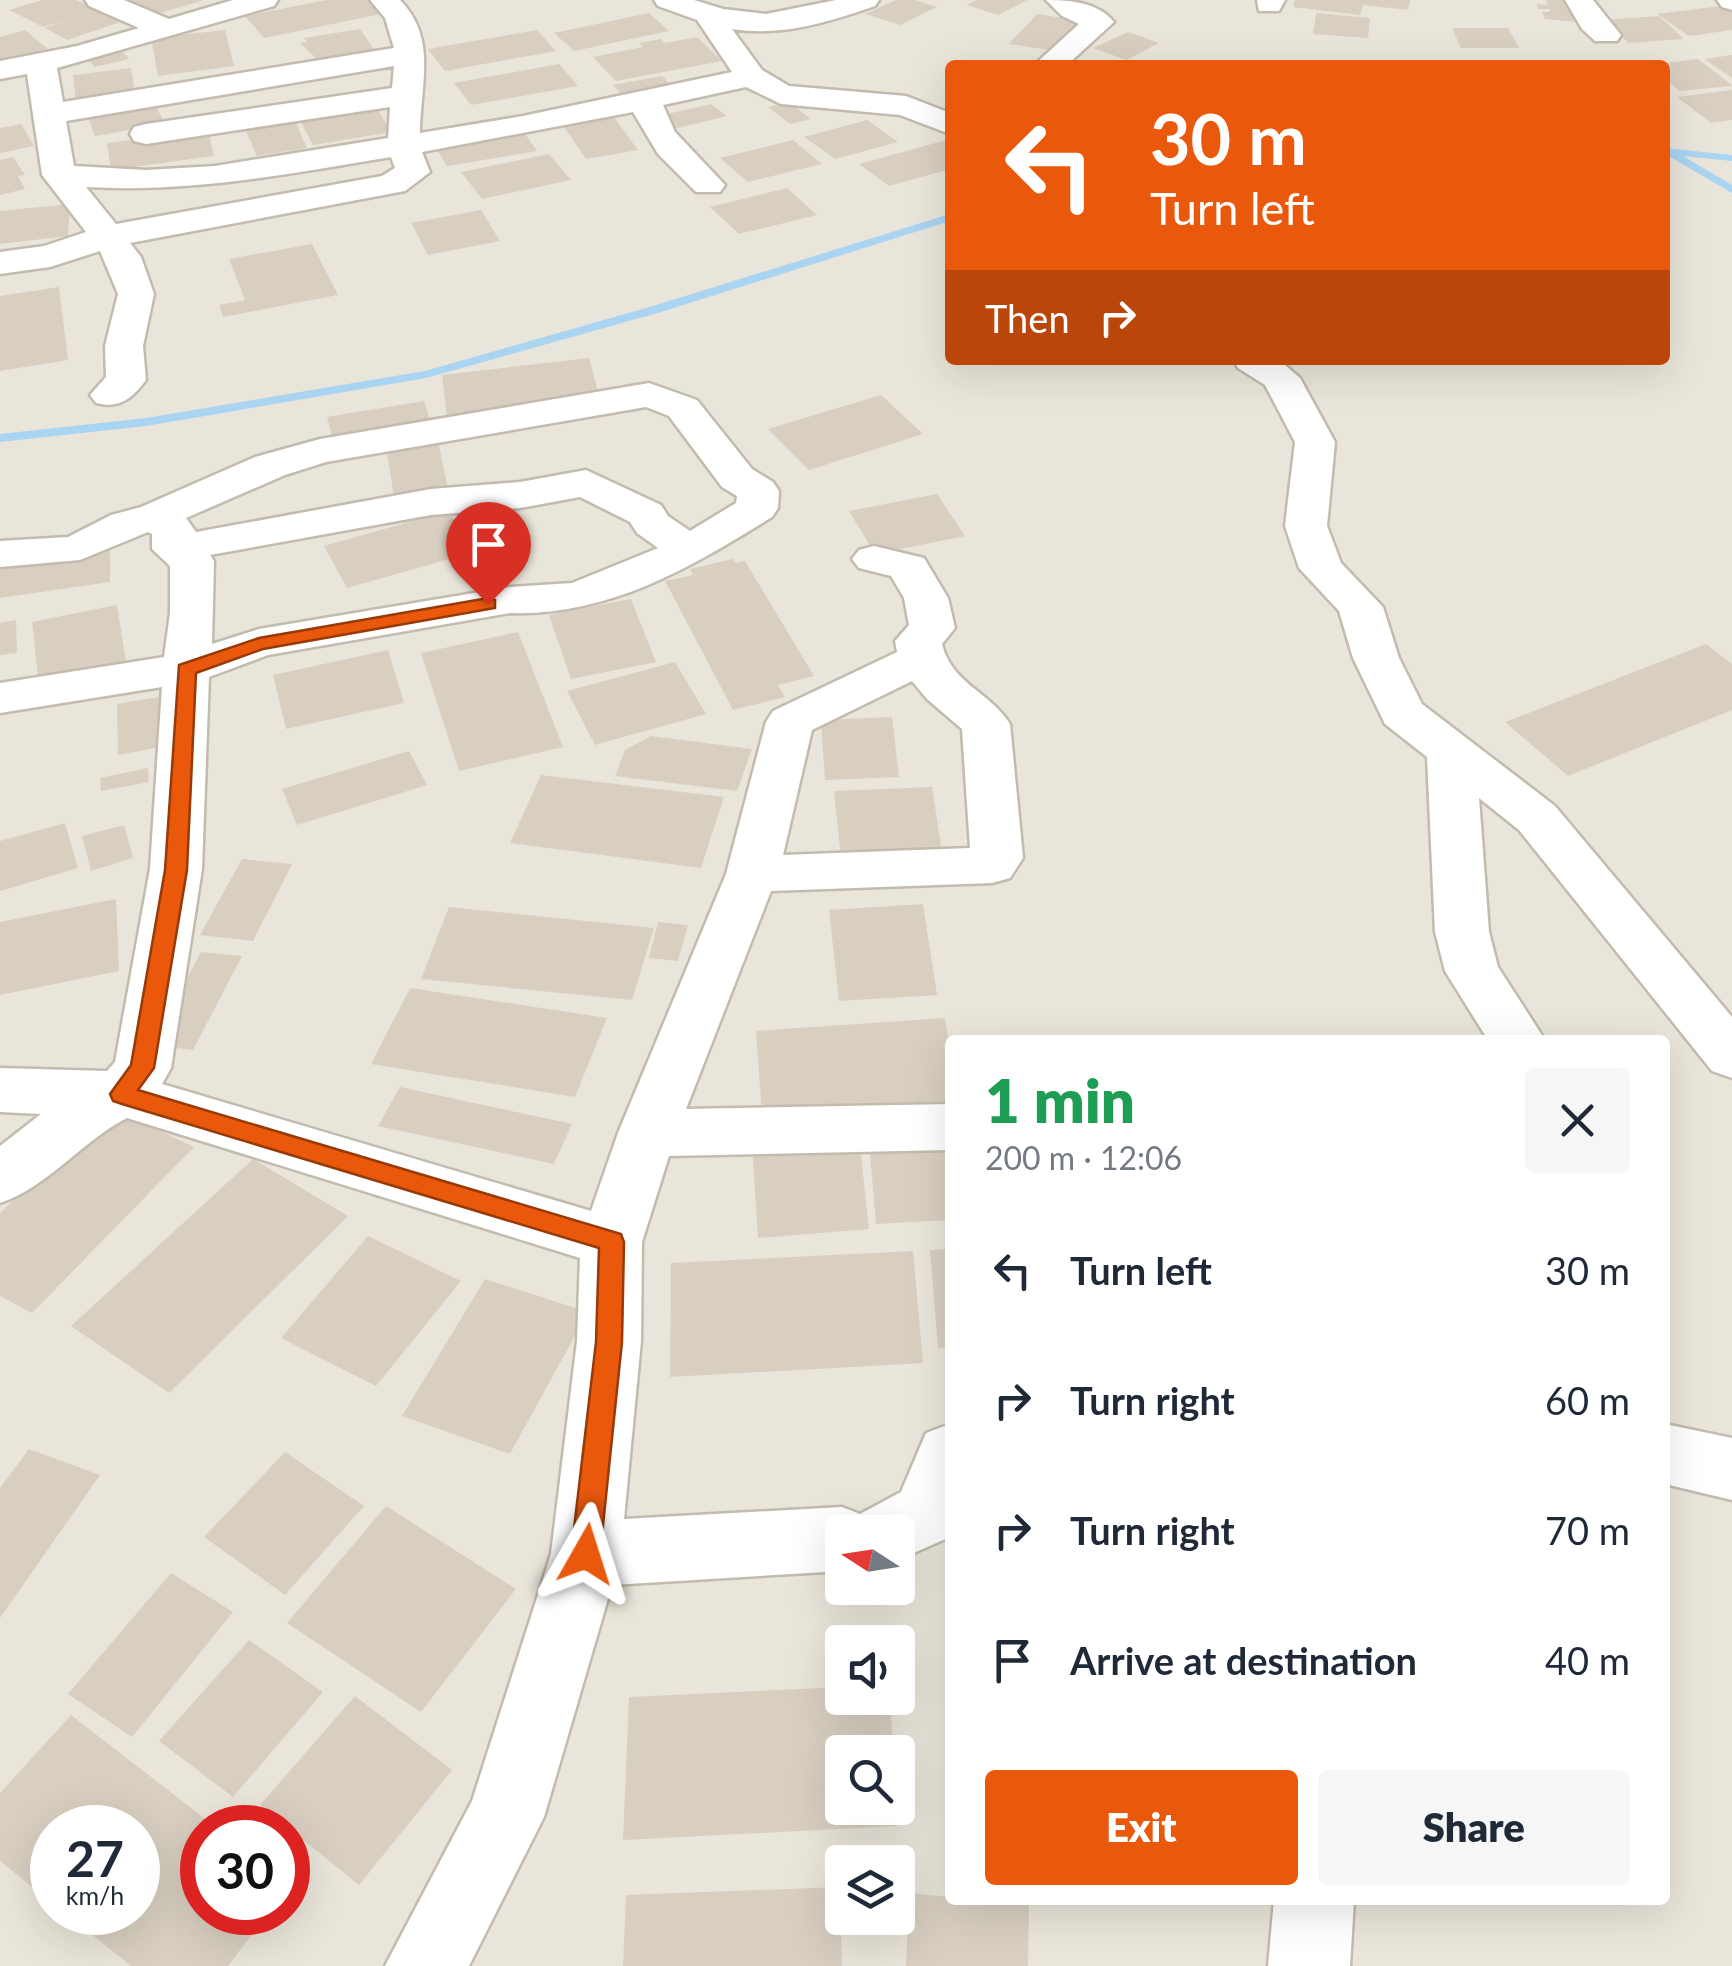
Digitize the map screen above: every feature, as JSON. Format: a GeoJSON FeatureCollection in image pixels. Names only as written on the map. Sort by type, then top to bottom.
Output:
{"type":"FeatureCollection","features":[{"type":"Feature","properties":{"kind":"street"},"geometry":{"type":"LineString","coordinates":[[100,0],[166,28]]}},
{"type":"Feature","properties":{"kind":"street"},"geometry":{"type":"LineString","coordinates":[[0,70],[264,0]]}},
{"type":"Feature","properties":{"kind":"street"},"geometry":{"type":"LineString","coordinates":[[0,263],[50,256],[109,236],[393,184],[413,172],[403,146],[412,54],[400,12],[384,0]]}},
{"type":"Feature","properties":{"kind":"street"},"geometry":{"type":"LineString","coordinates":[[668,0],[710,18],[757,24],[819,16],[865,0]]}},
{"type":"Feature","properties":{"kind":"street"},"geometry":{"type":"LineString","coordinates":[[1056,60],[1099,22],[1060,0]]}},
{"type":"Feature","properties":{"kind":"street"},"geometry":{"type":"LineString","coordinates":[[1579,0],[1592,23],[1606,35]]}},
{"type":"Feature","properties":{"kind":"street"},"geometry":{"type":"LineString","coordinates":[[710,18],[752,77],[781,94],[906,106],[945,122]]}},
{"type":"Feature","properties":{"kind":"street"},"geometry":{"type":"LineString","coordinates":[[48,114],[412,54]]}},
{"type":"Feature","properties":{"kind":"street"},"geometry":{"type":"LineString","coordinates":[[41,62],[56,161],[122,257],[136,294],[124,346],[126,380],[110,394]]}},
{"type":"Feature","properties":{"kind":"street"},"geometry":{"type":"LineString","coordinates":[[56,161],[146,180],[215,176],[403,146],[752,77]]}},
{"type":"Feature","properties":{"kind":"street"},"geometry":{"type":"LineString","coordinates":[[56,161],[103,140],[408,95]]}},
{"type":"Feature","properties":{"kind":"street"},"geometry":{"type":"LineString","coordinates":[[646,100],[649,118],[663,140],[708,185]]}},
{"type":"Feature","properties":{"kind":"street"},"geometry":{"type":"LineString","coordinates":[[1260,365],[1280,378],[1315,442],[1306,526],[1321,568],[1360,607],[1376,658],[1402,713],[1537,818],[1732,1056]]}},
{"type":"Feature","properties":{"kind":"street"},"geometry":{"type":"LineString","coordinates":[[0,698],[63,685],[186,669],[259,644],[510,600],[539,604],[580,594],[639,576],[757,508],[758,491],[737,478],[683,408],[648,396],[320,451],[270,466],[162,534]]}},
{"type":"Feature","properties":{"kind":"street"},"geometry":{"type":"LineString","coordinates":[[162,534],[496,494],[520,495],[586,483],[646,514],[652,524],[686,548]]}},
{"type":"Feature","properties":{"kind":"street"},"geometry":{"type":"LineString","coordinates":[[0,554],[56,552],[85,546],[132,518],[162,534],[192,561],[193,613],[186,669],[176,870],[142,1068],[122,1094],[82,1115],[0,1180]]}},
{"type":"Feature","properties":{"kind":"street"},"geometry":{"type":"LineString","coordinates":[[752,874],[992,866],[998,847],[986,724],[940,690],[920,659],[918,641],[932,628],[926,598],[908,567],[874,560]]}},
{"type":"Feature","properties":{"kind":"street"},"geometry":{"type":"LineString","coordinates":[[426,1966],[505,1817],[586,1554],[609,1342],[612,1242],[647,1133],[752,874],[790,722],[920,659]]}},
{"type":"Feature","properties":{"kind":"street"},"geometry":{"type":"LineString","coordinates":[[1451,751],[1462,932],[1472,971],[1514,1035]]}},
{"type":"Feature","properties":{"kind":"street"},"geometry":{"type":"LineString","coordinates":[[0,1090],[122,1094],[612,1242]]}},
{"type":"Feature","properties":{"kind":"street"},"geometry":{"type":"LineString","coordinates":[[647,1133],[945,1128]]}},
{"type":"Feature","properties":{"kind":"street"},"geometry":{"type":"LineString","coordinates":[[1670,1455],[1732,1469]]}},
{"type":"Feature","properties":{"kind":"street"},"geometry":{"type":"LineString","coordinates":[[915,1519],[926,1514],[945,1466]]}},
{"type":"Feature","properties":{"kind":"street"},"geometry":{"type":"LineString","coordinates":[[586,1554],[825,1540]]}},
{"type":"Feature","properties":{"kind":"street"},"geometry":{"type":"LineString","coordinates":[[1309,1966],[1314,1905]]}},
{"type":"Feature","properties":{"kind":"shaded area"},"geometry":{"type":"Polygon","coordinates":[[[0,0],[1732,0],[1732,1966],[0,1966],[0,0]]]}},
{"type":"Feature","properties":{"kind":"building"},"geometry":{"type":"Polygon","coordinates":[[[42,0],[76,0],[121,22],[67,40],[45,28],[64,21],[43,27],[9,10],[42,0]]]}},
{"type":"Feature","properties":{"kind":"building"},"geometry":{"type":"Polygon","coordinates":[[[131,0],[202,0],[202,1],[156,14],[131,0]]]}},
{"type":"Feature","properties":{"kind":"building"},"geometry":{"type":"Polygon","coordinates":[[[327,0],[367,0],[381,14],[264,38],[245,16],[327,0]]]}},
{"type":"Feature","properties":{"kind":"building"},"geometry":{"type":"Polygon","coordinates":[[[896,0],[914,0],[937,7],[900,25],[865,14],[896,0]]]}},
{"type":"Feature","properties":{"kind":"building"},"geometry":{"type":"Polygon","coordinates":[[[977,0],[1027,0],[998,15],[967,5],[977,0]]]}},
{"type":"Feature","properties":{"kind":"building"},"geometry":{"type":"Polygon","coordinates":[[[1295,0],[1410,0],[1408,10],[1363,5],[1360,15],[1293,7],[1295,0]]]}},
{"type":"Feature","properties":{"kind":"building"},"geometry":{"type":"Polygon","coordinates":[[[1546,0],[1578,0],[1586,23],[1545,19],[1542,12],[1550,9],[1538,9],[1537,4],[1548,5],[1546,0]]]}},
{"type":"Feature","properties":{"kind":"building"},"geometry":{"type":"Polygon","coordinates":[[[1721,6],[1732,13],[1732,30],[1689,36],[1657,14],[1721,6]]]}},
{"type":"Feature","properties":{"kind":"building"},"geometry":{"type":"Polygon","coordinates":[[[649,13],[669,31],[574,51],[554,33],[649,13]]]}},
{"type":"Feature","properties":{"kind":"building"},"geometry":{"type":"Polygon","coordinates":[[[1316,13],[1370,18],[1368,38],[1313,34],[1316,13]]]}},
{"type":"Feature","properties":{"kind":"building"},"geometry":{"type":"Polygon","coordinates":[[[1037,14],[1083,21],[1056,51],[1009,44],[1037,14]]]}},
{"type":"Feature","properties":{"kind":"building"},"geometry":{"type":"Polygon","coordinates":[[[1659,16],[1684,39],[1629,43],[1604,20],[1659,16]]]}},
{"type":"Feature","properties":{"kind":"building"},"geometry":{"type":"Polygon","coordinates":[[[1452,28],[1508,28],[1519,48],[1461,48],[1452,28]]]}},
{"type":"Feature","properties":{"kind":"building"},"geometry":{"type":"Polygon","coordinates":[[[360,29],[375,51],[318,60],[300,43],[307,42],[304,38],[360,29]]]}},
{"type":"Feature","properties":{"kind":"building"},"geometry":{"type":"Polygon","coordinates":[[[25,30],[48,49],[0,61],[0,37],[25,30]]]}},
{"type":"Feature","properties":{"kind":"building"},"geometry":{"type":"Polygon","coordinates":[[[225,30],[234,66],[158,76],[151,38],[225,30]]]}},
{"type":"Feature","properties":{"kind":"building"},"geometry":{"type":"Polygon","coordinates":[[[537,30],[556,51],[445,71],[428,49],[537,30]]]}},
{"type":"Feature","properties":{"kind":"building"},"geometry":{"type":"Polygon","coordinates":[[[1128,32],[1159,43],[1126,60],[1093,48],[1128,32]]]}},
{"type":"Feature","properties":{"kind":"building"},"geometry":{"type":"Polygon","coordinates":[[[697,37],[722,61],[616,81],[593,57],[643,47],[639,43],[697,37]]]}},
{"type":"Feature","properties":{"kind":"building"},"geometry":{"type":"Polygon","coordinates":[[[121,50],[129,59],[95,67],[87,58],[121,50]]]}},
{"type":"Feature","properties":{"kind":"building"},"geometry":{"type":"Polygon","coordinates":[[[1732,55],[1732,78],[1704,59],[1732,55]]]}},
{"type":"Feature","properties":{"kind":"building"},"geometry":{"type":"Polygon","coordinates":[[[1698,59],[1732,86],[1680,91],[1670,83],[1670,62],[1698,59]]]}},
{"type":"Feature","properties":{"kind":"building"},"geometry":{"type":"Polygon","coordinates":[[[559,64],[578,86],[471,105],[454,83],[559,64]]]}},
{"type":"Feature","properties":{"kind":"building"},"geometry":{"type":"Polygon","coordinates":[[[131,68],[135,94],[76,101],[73,75],[131,68]]]}},
{"type":"Feature","properties":{"kind":"building"},"geometry":{"type":"Polygon","coordinates":[[[662,76],[670,84],[621,94],[613,85],[662,76]]]}},
{"type":"Feature","properties":{"kind":"building"},"geometry":{"type":"Polygon","coordinates":[[[1732,90],[1732,120],[1711,123],[1677,97],[1732,90]]]}},
{"type":"Feature","properties":{"kind":"building"},"geometry":{"type":"Polygon","coordinates":[[[154,102],[165,124],[95,136],[86,113],[154,102]]]}},
{"type":"Feature","properties":{"kind":"building"},"geometry":{"type":"Polygon","coordinates":[[[789,102],[811,119],[790,124],[768,107],[789,102]]]}},
{"type":"Feature","properties":{"kind":"building"},"geometry":{"type":"Polygon","coordinates":[[[374,103],[391,132],[313,145],[298,116],[374,103]]]}},
{"type":"Feature","properties":{"kind":"building"},"geometry":{"type":"Polygon","coordinates":[[[711,104],[727,116],[674,129],[659,116],[711,104]]]}},
{"type":"Feature","properties":{"kind":"building"},"geometry":{"type":"Polygon","coordinates":[[[614,117],[638,150],[586,159],[563,125],[614,117]]]}},
{"type":"Feature","properties":{"kind":"building"},"geometry":{"type":"Polygon","coordinates":[[[867,120],[898,142],[835,159],[804,137],[867,120]]]}},
{"type":"Feature","properties":{"kind":"building"},"geometry":{"type":"Polygon","coordinates":[[[295,121],[307,148],[257,156],[245,129],[295,121]]]}},
{"type":"Feature","properties":{"kind":"building"},"geometry":{"type":"Polygon","coordinates":[[[21,124],[34,146],[0,153],[0,128],[21,124]]]}},
{"type":"Feature","properties":{"kind":"building"},"geometry":{"type":"Polygon","coordinates":[[[521,128],[537,151],[447,166],[433,143],[521,128]]]}},
{"type":"Feature","properties":{"kind":"building"},"geometry":{"type":"Polygon","coordinates":[[[208,130],[214,156],[111,170],[107,143],[208,130]]]}},
{"type":"Feature","properties":{"kind":"building"},"geometry":{"type":"Polygon","coordinates":[[[793,140],[822,164],[748,182],[720,158],[793,140]]]}},
{"type":"Feature","properties":{"kind":"building"},"geometry":{"type":"Polygon","coordinates":[[[945,140],[945,170],[889,186],[859,164],[945,140]]]}},
{"type":"Feature","properties":{"kind":"building"},"geometry":{"type":"Polygon","coordinates":[[[549,154],[571,180],[482,199],[461,172],[549,154]]]}},
{"type":"Feature","properties":{"kind":"building"},"geometry":{"type":"Polygon","coordinates":[[[13,157],[25,175],[18,176],[25,189],[0,195],[0,160],[13,157]]]}},
{"type":"Feature","properties":{"kind":"building"},"geometry":{"type":"Polygon","coordinates":[[[787,188],[817,215],[739,234],[710,207],[787,188]]]}},
{"type":"Feature","properties":{"kind":"building"},"geometry":{"type":"Polygon","coordinates":[[[70,204],[68,236],[0,244],[0,211],[70,204]]]}},
{"type":"Feature","properties":{"kind":"building"},"geometry":{"type":"Polygon","coordinates":[[[481,210],[500,241],[428,255],[411,223],[481,210]]]}},
{"type":"Feature","properties":{"kind":"building"},"geometry":{"type":"Polygon","coordinates":[[[312,244],[338,295],[223,317],[219,305],[245,300],[229,259],[312,244]]]}},
{"type":"Feature","properties":{"kind":"building"},"geometry":{"type":"Polygon","coordinates":[[[59,287],[68,360],[0,371],[0,296],[59,287]]]}},
{"type":"Feature","properties":{"kind":"building"},"geometry":{"type":"Polygon","coordinates":[[[589,358],[600,399],[447,417],[442,375],[589,358]]]}},
{"type":"Feature","properties":{"kind":"building"},"geometry":{"type":"Polygon","coordinates":[[[881,395],[923,434],[809,470],[768,429],[881,395]]]}},
{"type":"Feature","properties":{"kind":"building"},"geometry":{"type":"Polygon","coordinates":[[[424,401],[432,427],[334,443],[327,417],[424,401]]]}},
{"type":"Feature","properties":{"kind":"building"},"geometry":{"type":"Polygon","coordinates":[[[438,440],[448,490],[394,497],[386,446],[438,440]]]}},
{"type":"Feature","properties":{"kind":"building"},"geometry":{"type":"Polygon","coordinates":[[[937,494],[965,536],[875,554],[849,511],[937,494]]]}},
{"type":"Feature","properties":{"kind":"building"},"geometry":{"type":"Polygon","coordinates":[[[448,511],[474,552],[347,588],[324,546],[448,511]]]}},
{"type":"Feature","properties":{"kind":"building"},"geometry":{"type":"Polygon","coordinates":[[[110,549],[110,582],[0,598],[0,565],[110,549]]]}},
{"type":"Feature","properties":{"kind":"building"},"geometry":{"type":"Polygon","coordinates":[[[733,559],[736,563],[745,561],[814,676],[778,685],[785,697],[733,710],[665,581],[693,575],[690,569],[733,559]]]}},
{"type":"Feature","properties":{"kind":"building"},"geometry":{"type":"Polygon","coordinates":[[[631,599],[656,662],[571,679],[549,615],[631,599]]]}},
{"type":"Feature","properties":{"kind":"building"},"geometry":{"type":"Polygon","coordinates":[[[117,605],[127,668],[39,686],[32,622],[117,605]]]}},
{"type":"Feature","properties":{"kind":"building"},"geometry":{"type":"Polygon","coordinates":[[[16,620],[17,653],[0,655],[0,623],[16,620]]]}},
{"type":"Feature","properties":{"kind":"building"},"geometry":{"type":"Polygon","coordinates":[[[518,632],[563,747],[459,771],[421,653],[518,632]]]}},
{"type":"Feature","properties":{"kind":"building"},"geometry":{"type":"Polygon","coordinates":[[[1706,644],[1732,664],[1732,710],[1568,776],[1505,722],[1706,644]]]}},
{"type":"Feature","properties":{"kind":"building"},"geometry":{"type":"Polygon","coordinates":[[[388,650],[404,703],[286,729],[273,675],[388,650]]]}},
{"type":"Feature","properties":{"kind":"building"},"geometry":{"type":"Polygon","coordinates":[[[675,662],[706,714],[595,745],[567,691],[675,662]]]}},
{"type":"Feature","properties":{"kind":"building"},"geometry":{"type":"Polygon","coordinates":[[[159,697],[161,747],[118,755],[117,704],[159,697]]]}},
{"type":"Feature","properties":{"kind":"building"},"geometry":{"type":"Polygon","coordinates":[[[892,717],[899,777],[825,780],[821,720],[892,717]]]}},
{"type":"Feature","properties":{"kind":"building"},"geometry":{"type":"Polygon","coordinates":[[[651,736],[752,749],[737,791],[615,776],[625,750],[651,736]]]}},
{"type":"Feature","properties":{"kind":"building"},"geometry":{"type":"Polygon","coordinates":[[[409,751],[427,785],[297,825],[282,789],[409,751]]]}},
{"type":"Feature","properties":{"kind":"building"},"geometry":{"type":"Polygon","coordinates":[[[148,768],[149,782],[101,791],[100,778],[148,768]]]}},
{"type":"Feature","properties":{"kind":"building"},"geometry":{"type":"Polygon","coordinates":[[[541,775],[724,797],[701,868],[510,843],[541,775]]]}},
{"type":"Feature","properties":{"kind":"building"},"geometry":{"type":"Polygon","coordinates":[[[932,787],[942,852],[841,858],[834,791],[932,787]]]}},
{"type":"Feature","properties":{"kind":"building"},"geometry":{"type":"Polygon","coordinates":[[[65,823],[78,868],[0,891],[0,841],[65,823]]]}},
{"type":"Feature","properties":{"kind":"building"},"geometry":{"type":"Polygon","coordinates":[[[124,825],[133,858],[91,871],[82,836],[124,825]]]}},
{"type":"Feature","properties":{"kind":"building"},"geometry":{"type":"Polygon","coordinates":[[[242,859],[292,864],[253,941],[200,935],[242,859]]]}},
{"type":"Feature","properties":{"kind":"building"},"geometry":{"type":"Polygon","coordinates":[[[116,899],[119,971],[0,995],[0,922],[116,899]]]}},
{"type":"Feature","properties":{"kind":"building"},"geometry":{"type":"Polygon","coordinates":[[[923,904],[937,995],[839,1001],[829,910],[923,904]]]}},
{"type":"Feature","properties":{"kind":"building"},"geometry":{"type":"Polygon","coordinates":[[[449,907],[654,928],[632,1000],[421,979],[449,907]]]}},
{"type":"Feature","properties":{"kind":"building"},"geometry":{"type":"Polygon","coordinates":[[[658,922],[688,925],[678,961],[649,958],[658,922]]]}},
{"type":"Feature","properties":{"kind":"building"},"geometry":{"type":"Polygon","coordinates":[[[201,952],[242,956],[193,1050],[152,1045],[201,952]]]}},
{"type":"Feature","properties":{"kind":"building"},"geometry":{"type":"Polygon","coordinates":[[[410,988],[607,1018],[575,1097],[371,1064],[410,988]]]}},
{"type":"Feature","properties":{"kind":"building"},"geometry":{"type":"Polygon","coordinates":[[[945,1018],[945,1101],[762,1115],[756,1031],[945,1018]]]}},
{"type":"Feature","properties":{"kind":"building"},"geometry":{"type":"Polygon","coordinates":[[[400,1087],[572,1124],[554,1164],[378,1126],[400,1087]]]}},
{"type":"Feature","properties":{"kind":"building"},"geometry":{"type":"Polygon","coordinates":[[[110,1107],[194,1147],[32,1313],[0,1296],[0,1213],[110,1107]]]}},
{"type":"Feature","properties":{"kind":"building"},"geometry":{"type":"Polygon","coordinates":[[[859,1136],[869,1229],[758,1238],[752,1144],[859,1136]]]}},
{"type":"Feature","properties":{"kind":"building"},"geometry":{"type":"Polygon","coordinates":[[[945,1137],[945,1220],[876,1224],[869,1142],[945,1137]]]}},
{"type":"Feature","properties":{"kind":"building"},"geometry":{"type":"Polygon","coordinates":[[[253,1159],[348,1216],[169,1393],[71,1326],[253,1159]]]}},
{"type":"Feature","properties":{"kind":"building"},"geometry":{"type":"Polygon","coordinates":[[[368,1236],[461,1281],[376,1386],[281,1338],[368,1236]]]}},
{"type":"Feature","properties":{"kind":"building"},"geometry":{"type":"Polygon","coordinates":[[[945,1249],[945,1347],[938,1348],[930,1250],[945,1249]]]}},
{"type":"Feature","properties":{"kind":"building"},"geometry":{"type":"Polygon","coordinates":[[[913,1251],[923,1363],[670,1377],[671,1263],[913,1251]]]}},
{"type":"Feature","properties":{"kind":"building"},"geometry":{"type":"Polygon","coordinates":[[[485,1279],[588,1312],[510,1454],[402,1416],[485,1279]]]}},
{"type":"Feature","properties":{"kind":"building"},"geometry":{"type":"Polygon","coordinates":[[[29,1449],[100,1475],[0,1618],[0,1488],[29,1449]]]}},
{"type":"Feature","properties":{"kind":"building"},"geometry":{"type":"Polygon","coordinates":[[[285,1452],[364,1506],[285,1595],[204,1537],[285,1452]]]}},
{"type":"Feature","properties":{"kind":"building"},"geometry":{"type":"Polygon","coordinates":[[[386,1506],[516,1589],[421,1712],[287,1623],[386,1506]]]}},
{"type":"Feature","properties":{"kind":"building"},"geometry":{"type":"Polygon","coordinates":[[[171,1573],[233,1612],[132,1737],[68,1694],[171,1573]]]}},
{"type":"Feature","properties":{"kind":"building"},"geometry":{"type":"Polygon","coordinates":[[[249,1640],[323,1692],[233,1797],[159,1741],[249,1640]]]}},
{"type":"Feature","properties":{"kind":"building"},"geometry":{"type":"Polygon","coordinates":[[[825,1688],[825,1715],[891,1715],[892,1735],[825,1735],[825,1825],[897,1826],[623,1840],[629,1697],[825,1688]]]}},
{"type":"Feature","properties":{"kind":"building"},"geometry":{"type":"Polygon","coordinates":[[[355,1696],[452,1770],[359,1885],[310,1845],[310,1805],[260,1805],[355,1696]]]}},
{"type":"Feature","properties":{"kind":"building"},"geometry":{"type":"Polygon","coordinates":[[[71,1715],[187,1805],[180,1805],[180,1935],[252,1935],[228,1966],[131,1966],[93,1935],[160,1935],[160,1805],[30,1805],[30,1885],[0,1861],[0,1793],[71,1715]]]}},
{"type":"Feature","properties":{"kind":"building"},"geometry":{"type":"Polygon","coordinates":[[[825,1888],[825,1935],[841,1935],[842,1966],[623,1966],[626,1895],[825,1888]]]}},
{"type":"Feature","properties":{"kind":"building"},"geometry":{"type":"Polygon","coordinates":[[[915,1894],[945,1897],[945,1905],[1029,1905],[1028,1966],[906,1966],[907,1935],[915,1935],[915,1894]]]}},
{"type":"Feature","properties":{"kind":"waterway"},"geometry":{"type":"LineString","coordinates":[[1675,152],[1732,158]]}},
{"type":"Feature","properties":{"kind":"waterway"},"geometry":{"type":"LineString","coordinates":[[1670,153],[1732,190]]}},
{"type":"Feature","properties":{"kind":"waterway"},"geometry":{"type":"LineString","coordinates":[[0,438],[146,422],[426,374],[657,309],[945,219]]}},
{"type":"Feature","properties":{"kind":"route"},"geometry":{"type":"LineString","coordinates":[[488,604],[259,644],[186,669],[176,870],[142,1068],[122,1094],[612,1242],[609,1342],[586,1554]]}}]}
